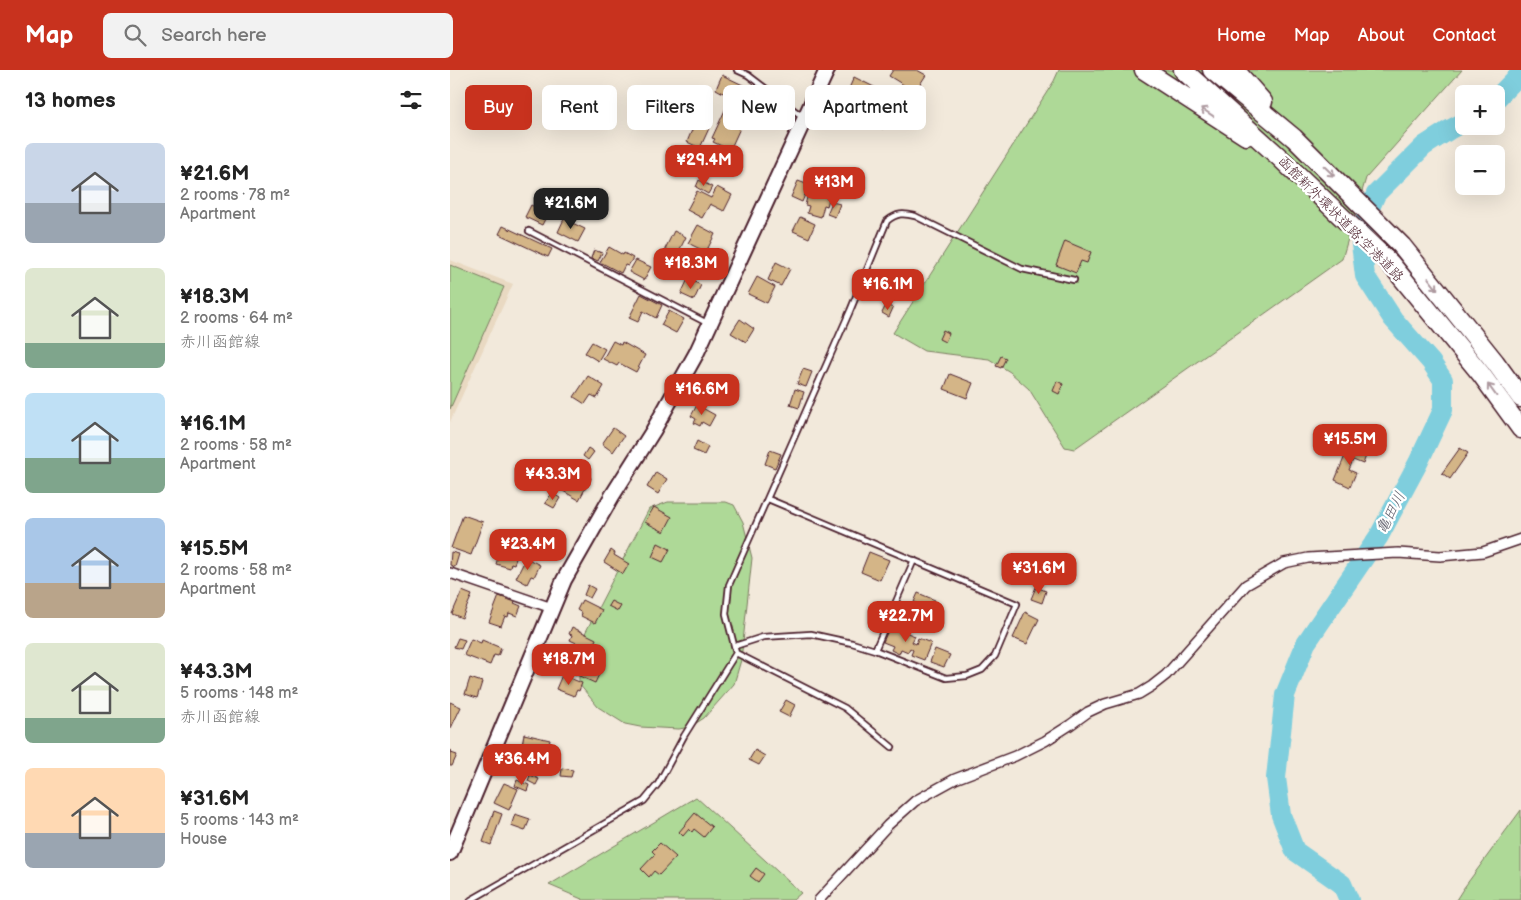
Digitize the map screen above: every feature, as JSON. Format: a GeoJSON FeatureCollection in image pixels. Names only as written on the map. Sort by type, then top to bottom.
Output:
{"type":"FeatureCollection","features":[{"type":"Feature","properties":{"kind":"highway"},"geometry":{"type":"LineString","coordinates":[[1144,70],[1215,118],[1278,156]]}},
{"type":"Feature","properties":{"kind":"highway","name":"函館新外環状道路;空港道路"},"geometry":{"type":"LineString","coordinates":[[1184,70],[1278,156],[1390,263],[1481,374],[1521,430]]}},
{"type":"Feature","properties":{"kind":"highway","name":"函館新外環状道路;空港道路"},"geometry":{"type":"LineString","coordinates":[[1212,70],[1294,138],[1402,246],[1495,362],[1521,398]]}},
{"type":"Feature","properties":{"kind":"highway"},"geometry":{"type":"LineString","coordinates":[[1235,70],[1294,138]]}},
{"type":"Feature","properties":{"kind":"main road"},"geometry":{"type":"LineString","coordinates":[[450,853],[564,580],[586,539],[653,431],[710,325],[826,70]]}},
{"type":"Feature","properties":{"kind":"street"},"geometry":{"type":"LineString","coordinates":[[821,899],[888,825],[915,801],[956,779],[1015,756],[1045,741],[1088,712],[1105,704],[1139,694],[1152,686],[1166,675],[1246,585],[1284,563],[1308,558],[1398,553],[1440,556],[1483,552],[1521,539]]}},
{"type":"Feature","properties":{"kind":"street"},"geometry":{"type":"LineString","coordinates":[[450,573],[552,608]]}},
{"type":"Feature","properties":{"kind":"lane"},"geometry":{"type":"LineString","coordinates":[[737,70],[748,75],[804,118]]}},
{"type":"Feature","properties":{"kind":"lane"},"geometry":{"type":"LineString","coordinates":[[472,900],[644,801],[658,784],[684,736],[736,653],[726,614],[729,585],[850,311],[887,221],[895,215],[902,213],[915,216],[1022,269],[1074,280]]}},
{"type":"Feature","properties":{"kind":"lane"},"geometry":{"type":"LineString","coordinates":[[529,231],[710,325]]}},
{"type":"Feature","properties":{"kind":"lane"},"geometry":{"type":"LineString","coordinates":[[735,646],[763,637],[811,634],[875,650],[946,678],[967,676],[982,670],[995,656],[1018,604],[768,499]]}},
{"type":"Feature","properties":{"kind":"lane"},"geometry":{"type":"LineString","coordinates":[[875,650],[914,560]]}},
{"type":"Feature","properties":{"kind":"lane"},"geometry":{"type":"LineString","coordinates":[[736,653],[845,708],[892,747]]}},
{"type":"Feature","properties":{"kind":"shaded area"},"geometry":{"type":"Polygon","coordinates":[[[450,260],[513,284],[450,422],[450,260]]]}},
{"type":"Feature","properties":{"kind":"green space"},"geometry":{"type":"Polygon","coordinates":[[[1059,70],[1462,70],[1366,178],[1342,259],[1074,449],[1065,447],[1029,389],[1010,372],[989,359],[924,351],[893,333],[1054,81],[1059,70]]]}},
{"type":"Feature","properties":{"kind":"green space"},"geometry":{"type":"Polygon","coordinates":[[[450,265],[504,287],[450,409],[450,265]]]}},
{"type":"Feature","properties":{"kind":"green space"},"geometry":{"type":"Polygon","coordinates":[[[668,502],[726,502],[734,505],[743,522],[752,558],[741,660],[734,684],[704,718],[690,727],[679,729],[640,727],[625,724],[598,707],[579,684],[579,645],[649,509],[668,502]]]}},
{"type":"Feature","properties":{"kind":"green space"},"geometry":{"type":"Polygon","coordinates":[[[696,797],[801,893],[793,900],[584,900],[549,885],[696,797]]]}},
{"type":"Feature","properties":{"kind":"green space"},"geometry":{"type":"Polygon","coordinates":[[[1521,810],[1521,900],[1456,900],[1463,889],[1521,810]]]}},
{"type":"Feature","properties":{"kind":"building"},"geometry":{"type":"Polygon","coordinates":[[[893,70],[917,70],[926,75],[920,85],[904,85],[889,76],[893,70]]]}},
{"type":"Feature","properties":{"kind":"building"},"geometry":{"type":"Polygon","coordinates":[[[722,75],[743,85],[723,85],[723,93],[716,89],[722,75]]]}},
{"type":"Feature","properties":{"kind":"building"},"geometry":{"type":"Polygon","coordinates":[[[854,77],[870,85],[850,85],[854,77]]]}},
{"type":"Feature","properties":{"kind":"building"},"geometry":{"type":"Polygon","coordinates":[[[723,114],[723,130],[739,130],[730,150],[713,142],[715,139],[712,138],[723,114]]]}},
{"type":"Feature","properties":{"kind":"building"},"geometry":{"type":"Polygon","coordinates":[[[692,130],[708,130],[700,148],[687,142],[692,130]]]}},
{"type":"Feature","properties":{"kind":"building"},"geometry":{"type":"Polygon","coordinates":[[[699,180],[712,187],[708,194],[696,187],[699,180]]]}},
{"type":"Feature","properties":{"kind":"building"},"geometry":{"type":"Polygon","coordinates":[[[798,181],[809,185],[802,202],[791,197],[798,181]]]}},
{"type":"Feature","properties":{"kind":"building"},"geometry":{"type":"Polygon","coordinates":[[[717,187],[732,195],[724,211],[710,204],[702,218],[687,210],[697,191],[711,198],[717,187]]]}},
{"type":"Feature","properties":{"kind":"building"},"geometry":{"type":"Polygon","coordinates":[[[809,190],[827,195],[826,198],[829,199],[827,206],[824,205],[821,217],[807,213],[809,206],[805,205],[809,190]]]}},
{"type":"Feature","properties":{"kind":"building"},"geometry":{"type":"Polygon","coordinates":[[[832,202],[840,204],[835,217],[827,214],[832,202]]]}},
{"type":"Feature","properties":{"kind":"building"},"geometry":{"type":"Polygon","coordinates":[[[531,205],[548,213],[542,225],[525,217],[531,205]]]}},
{"type":"Feature","properties":{"kind":"building"},"geometry":{"type":"Polygon","coordinates":[[[800,217],[815,224],[809,238],[793,231],[800,217]]]}},
{"type":"Feature","properties":{"kind":"building"},"geometry":{"type":"Polygon","coordinates":[[[564,219],[585,229],[578,242],[558,232],[564,219]]]}},
{"type":"Feature","properties":{"kind":"building"},"geometry":{"type":"Polygon","coordinates":[[[698,225],[715,234],[706,252],[688,243],[698,225]]]}},
{"type":"Feature","properties":{"kind":"building"},"geometry":{"type":"Polygon","coordinates":[[[503,226],[552,249],[548,257],[499,234],[503,226]]]}},
{"type":"Feature","properties":{"kind":"building"},"geometry":{"type":"Polygon","coordinates":[[[674,231],[686,237],[677,255],[665,249],[674,231]]]}},
{"type":"Feature","properties":{"kind":"building"},"geometry":{"type":"Polygon","coordinates":[[[1065,241],[1091,252],[1087,263],[1081,261],[1076,273],[1056,265],[1065,241]]]}},
{"type":"Feature","properties":{"kind":"building"},"geometry":{"type":"Polygon","coordinates":[[[609,247],[633,258],[628,266],[625,265],[621,273],[600,262],[609,247]]]}},
{"type":"Feature","properties":{"kind":"building"},"geometry":{"type":"Polygon","coordinates":[[[594,250],[602,253],[598,261],[591,258],[594,250]]]}},
{"type":"Feature","properties":{"kind":"building"},"geometry":{"type":"Polygon","coordinates":[[[685,256],[697,263],[692,272],[680,265],[685,256]]]}},
{"type":"Feature","properties":{"kind":"building"},"geometry":{"type":"Polygon","coordinates":[[[636,260],[651,267],[644,280],[629,272],[636,260]]]}},
{"type":"Feature","properties":{"kind":"building"},"geometry":{"type":"Polygon","coordinates":[[[776,262],[790,269],[781,286],[768,280],[776,262]]]}},
{"type":"Feature","properties":{"kind":"building"},"geometry":{"type":"Polygon","coordinates":[[[757,277],[775,287],[767,303],[748,294],[757,277]]]}},
{"type":"Feature","properties":{"kind":"building"},"geometry":{"type":"Polygon","coordinates":[[[688,279],[701,285],[694,300],[681,294],[688,279]]]}},
{"type":"Feature","properties":{"kind":"building"},"geometry":{"type":"Polygon","coordinates":[[[641,294],[662,305],[656,318],[643,311],[638,322],[629,318],[641,294]]]}},
{"type":"Feature","properties":{"kind":"building"},"geometry":{"type":"Polygon","coordinates":[[[886,305],[893,308],[889,317],[882,313],[886,305]]]}},
{"type":"Feature","properties":{"kind":"building"},"geometry":{"type":"Polygon","coordinates":[[[669,311],[684,319],[676,333],[661,325],[669,311]]]}},
{"type":"Feature","properties":{"kind":"building"},"geometry":{"type":"Polygon","coordinates":[[[740,319],[754,329],[746,342],[731,333],[740,319]]]}},
{"type":"Feature","properties":{"kind":"building"},"geometry":{"type":"Polygon","coordinates":[[[943,330],[949,333],[945,342],[939,339],[943,330]]]}},
{"type":"Feature","properties":{"kind":"building"},"geometry":{"type":"Polygon","coordinates":[[[613,341],[621,345],[622,342],[645,355],[636,372],[619,363],[617,366],[603,359],[613,341]]]}},
{"type":"Feature","properties":{"kind":"building"},"geometry":{"type":"Polygon","coordinates":[[[592,342],[605,349],[598,361],[585,353],[592,342]]]}},
{"type":"Feature","properties":{"kind":"building"},"geometry":{"type":"Polygon","coordinates":[[[1001,356],[1006,358],[1001,368],[996,366],[1001,356]]]}},
{"type":"Feature","properties":{"kind":"building"},"geometry":{"type":"Polygon","coordinates":[[[803,369],[812,372],[806,387],[797,384],[803,369]]]}},
{"type":"Feature","properties":{"kind":"building"},"geometry":{"type":"Polygon","coordinates":[[[950,374],[973,383],[967,398],[944,389],[950,374]]]}},
{"type":"Feature","properties":{"kind":"building"},"geometry":{"type":"Polygon","coordinates":[[[588,376],[604,386],[597,398],[591,395],[585,404],[574,397],[588,376]]]}},
{"type":"Feature","properties":{"kind":"building"},"geometry":{"type":"Polygon","coordinates":[[[1057,381],[1063,384],[1059,394],[1053,391],[1057,381]]]}},
{"type":"Feature","properties":{"kind":"building"},"geometry":{"type":"Polygon","coordinates":[[[795,389],[804,392],[799,408],[790,405],[795,389]]]}},
{"type":"Feature","properties":{"kind":"building"},"geometry":{"type":"Polygon","coordinates":[[[697,405],[715,415],[709,426],[702,422],[700,426],[694,423],[696,419],[691,416],[697,405]]]}},
{"type":"Feature","properties":{"kind":"building"},"geometry":{"type":"Polygon","coordinates":[[[613,428],[624,436],[613,452],[602,444],[613,428]]]}},
{"type":"Feature","properties":{"kind":"building"},"geometry":{"type":"Polygon","coordinates":[[[697,441],[708,447],[704,455],[693,450],[697,441]]]}},
{"type":"Feature","properties":{"kind":"building"},"geometry":{"type":"Polygon","coordinates":[[[1349,446],[1367,453],[1363,464],[1353,460],[1349,470],[1356,473],[1350,487],[1335,480],[1349,446]]]}},
{"type":"Feature","properties":{"kind":"building"},"geometry":{"type":"Polygon","coordinates":[[[588,448],[594,452],[588,460],[583,456],[588,448]]]}},
{"type":"Feature","properties":{"kind":"building"},"geometry":{"type":"Polygon","coordinates":[[[1460,448],[1468,453],[1450,479],[1442,473],[1460,448]]]}},
{"type":"Feature","properties":{"kind":"building"},"geometry":{"type":"Polygon","coordinates":[[[770,450],[781,454],[775,468],[765,464],[770,450]]]}},
{"type":"Feature","properties":{"kind":"building"},"geometry":{"type":"Polygon","coordinates":[[[578,470],[591,478],[579,500],[561,490],[569,475],[574,478],[578,470]]]}},
{"type":"Feature","properties":{"kind":"building"},"geometry":{"type":"Polygon","coordinates":[[[656,472],[667,479],[658,494],[647,487],[656,472]]]}},
{"type":"Feature","properties":{"kind":"building"},"geometry":{"type":"Polygon","coordinates":[[[552,493],[560,498],[554,508],[545,503],[552,493]]]}},
{"type":"Feature","properties":{"kind":"building"},"geometry":{"type":"Polygon","coordinates":[[[654,507],[672,517],[664,532],[645,522],[654,507]]]}},
{"type":"Feature","properties":{"kind":"building"},"geometry":{"type":"Polygon","coordinates":[[[463,515],[483,522],[471,555],[451,548],[463,515]]]}},
{"type":"Feature","properties":{"kind":"building"},"geometry":{"type":"Polygon","coordinates":[[[658,543],[670,549],[663,562],[652,557],[658,543]]]}},
{"type":"Feature","properties":{"kind":"building"},"geometry":{"type":"Polygon","coordinates":[[[501,547],[515,552],[514,555],[517,556],[514,564],[511,563],[510,568],[496,564],[501,547]]]}},
{"type":"Feature","properties":{"kind":"building"},"geometry":{"type":"Polygon","coordinates":[[[611,550],[615,553],[614,555],[629,564],[623,574],[604,562],[611,550]]]}},
{"type":"Feature","properties":{"kind":"building"},"geometry":{"type":"Polygon","coordinates":[[[451,552],[459,554],[455,567],[450,565],[451,552]]]}},
{"type":"Feature","properties":{"kind":"building"},"geometry":{"type":"Polygon","coordinates":[[[869,552],[889,560],[880,580],[861,572],[869,552]]]}},
{"type":"Feature","properties":{"kind":"building"},"geometry":{"type":"Polygon","coordinates":[[[526,558],[540,565],[534,577],[531,576],[527,584],[516,578],[526,558]]]}},
{"type":"Feature","properties":{"kind":"building"},"geometry":{"type":"Polygon","coordinates":[[[588,585],[595,589],[590,598],[584,595],[588,585]]]}},
{"type":"Feature","properties":{"kind":"building"},"geometry":{"type":"Polygon","coordinates":[[[1036,587],[1046,591],[1042,603],[1031,599],[1036,587]]]}},
{"type":"Feature","properties":{"kind":"building"},"geometry":{"type":"Polygon","coordinates":[[[462,591],[472,595],[462,618],[452,614],[462,591]]]}},
{"type":"Feature","properties":{"kind":"building"},"geometry":{"type":"Polygon","coordinates":[[[918,593],[935,600],[931,609],[914,602],[918,593]]]}},
{"type":"Feature","properties":{"kind":"building"},"geometry":{"type":"Polygon","coordinates":[[[499,596],[521,606],[517,616],[509,613],[508,617],[505,616],[501,626],[489,622],[499,596]]]}},
{"type":"Feature","properties":{"kind":"building"},"geometry":{"type":"Polygon","coordinates":[[[582,600],[602,610],[595,623],[581,616],[582,613],[577,610],[582,600]]]}},
{"type":"Feature","properties":{"kind":"building"},"geometry":{"type":"Polygon","coordinates":[[[611,601],[621,606],[618,611],[608,606],[611,601]]]}},
{"type":"Feature","properties":{"kind":"building"},"geometry":{"type":"Polygon","coordinates":[[[1025,612],[1039,619],[1027,644],[1013,638],[1025,612]]]}},
{"type":"Feature","properties":{"kind":"building"},"geometry":{"type":"Polygon","coordinates":[[[890,626],[915,636],[912,642],[916,644],[918,638],[931,643],[924,660],[911,655],[913,650],[910,648],[908,652],[901,649],[899,654],[891,650],[893,646],[883,642],[890,626]]]}},
{"type":"Feature","properties":{"kind":"building"},"geometry":{"type":"Polygon","coordinates":[[[572,627],[596,639],[591,650],[570,640],[572,635],[569,634],[572,627]]]}},
{"type":"Feature","properties":{"kind":"building"},"geometry":{"type":"Polygon","coordinates":[[[458,638],[465,640],[461,649],[454,647],[458,638]]]}},
{"type":"Feature","properties":{"kind":"building"},"geometry":{"type":"Polygon","coordinates":[[[471,639],[481,643],[482,640],[501,648],[498,656],[494,655],[490,665],[464,655],[471,639]]]}},
{"type":"Feature","properties":{"kind":"building"},"geometry":{"type":"Polygon","coordinates":[[[935,649],[950,655],[944,667],[930,662],[935,649]]]}},
{"type":"Feature","properties":{"kind":"building"},"geometry":{"type":"Polygon","coordinates":[[[573,658],[601,670],[595,683],[568,671],[573,658]]]}},
{"type":"Feature","properties":{"kind":"building"},"geometry":{"type":"Polygon","coordinates":[[[562,675],[582,683],[579,691],[577,690],[574,696],[556,689],[562,675]]]}},
{"type":"Feature","properties":{"kind":"building"},"geometry":{"type":"Polygon","coordinates":[[[470,678],[482,682],[477,698],[465,694],[470,678]]]}},
{"type":"Feature","properties":{"kind":"building"},"geometry":{"type":"Polygon","coordinates":[[[786,700],[795,705],[789,717],[779,712],[786,700]]]}},
{"type":"Feature","properties":{"kind":"building"},"geometry":{"type":"Polygon","coordinates":[[[450,702],[461,707],[451,728],[450,728],[450,702]]]}},
{"type":"Feature","properties":{"kind":"building"},"geometry":{"type":"Polygon","coordinates":[[[524,734],[550,740],[547,756],[521,751],[524,734]]]}},
{"type":"Feature","properties":{"kind":"building"},"geometry":{"type":"Polygon","coordinates":[[[450,750],[452,751],[451,753],[457,755],[452,766],[450,766],[450,750]]]}},
{"type":"Feature","properties":{"kind":"building"},"geometry":{"type":"Polygon","coordinates":[[[755,750],[765,756],[759,765],[749,760],[755,750]]]}},
{"type":"Feature","properties":{"kind":"building"},"geometry":{"type":"Polygon","coordinates":[[[562,768],[573,770],[571,777],[561,776],[562,768]]]}},
{"type":"Feature","properties":{"kind":"building"},"geometry":{"type":"Polygon","coordinates":[[[530,775],[539,779],[536,785],[528,781],[530,775]]]}},
{"type":"Feature","properties":{"kind":"building"},"geometry":{"type":"Polygon","coordinates":[[[517,780],[529,785],[527,791],[515,786],[517,780]]]}},
{"type":"Feature","properties":{"kind":"building"},"geometry":{"type":"Polygon","coordinates":[[[504,783],[518,789],[509,810],[494,803],[504,783]]]}},
{"type":"Feature","properties":{"kind":"building"},"geometry":{"type":"Polygon","coordinates":[[[494,811],[502,814],[491,845],[483,842],[494,811]]]}},
{"type":"Feature","properties":{"kind":"building"},"geometry":{"type":"Polygon","coordinates":[[[695,813],[712,827],[704,837],[694,829],[692,832],[689,829],[683,836],[679,832],[695,813]]]}},
{"type":"Feature","properties":{"kind":"building"},"geometry":{"type":"Polygon","coordinates":[[[515,814],[530,819],[525,831],[511,826],[515,814]]]}},
{"type":"Feature","properties":{"kind":"building"},"geometry":{"type":"Polygon","coordinates":[[[660,843],[676,857],[659,875],[654,871],[649,877],[641,869],[655,854],[652,851],[660,843]]]}},
{"type":"Feature","properties":{"kind":"building"},"geometry":{"type":"Polygon","coordinates":[[[756,868],[764,874],[758,882],[750,876],[756,868]]]}},
{"type":"Feature","properties":{"kind":"waterway","name":"亀田川"},"geometry":{"type":"LineString","coordinates":[[1505,90],[1521,73]]}},
{"type":"Feature","properties":{"kind":"waterway","name":"亀田川"},"geometry":{"type":"LineString","coordinates":[[1349,900],[1342,884],[1295,851],[1281,815],[1276,778],[1285,695],[1306,643],[1379,536],[1418,463],[1443,410],[1443,380],[1431,362],[1393,319],[1365,276],[1361,244],[1366,217],[1376,194],[1424,146],[1455,127]]}}]}
